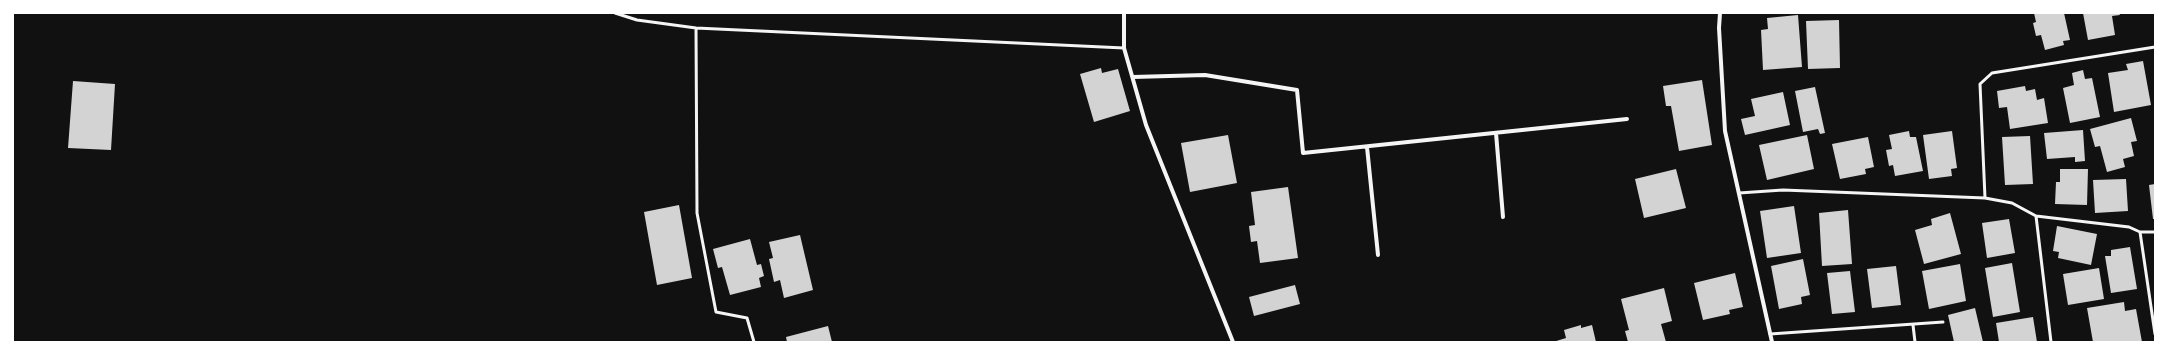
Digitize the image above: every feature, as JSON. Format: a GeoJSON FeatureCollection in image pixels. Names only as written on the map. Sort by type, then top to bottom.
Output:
{"type":"FeatureCollection","features":[{"type":"Feature","properties":{"kind":"street"},"geometry":{"type":"LineString","coordinates":[[1124,13],[1124,48],[1146,125],[1233,342]]}},
{"type":"Feature","properties":{"kind":"street"},"geometry":{"type":"LineString","coordinates":[[1720,13],[1719,28],[1725,131],[1772,342]]}},
{"type":"Feature","properties":{"kind":"street"},"geometry":{"type":"LineString","coordinates":[[1132,78],[1205,75],[1297,90],[1303,153],[1627,119]]}},
{"type":"Feature","properties":{"kind":"street"},"geometry":{"type":"LineString","coordinates":[[1496,133],[1503,216]]}},
{"type":"Feature","properties":{"kind":"street"},"geometry":{"type":"LineString","coordinates":[[1367,147],[1378,255]]}},
{"type":"Feature","properties":{"kind":"lane"},"geometry":{"type":"LineString","coordinates":[[615,13],[637,20],[696,28],[1124,48]]}},
{"type":"Feature","properties":{"kind":"lane"},"geometry":{"type":"LineString","coordinates":[[696,28],[697,213],[716,312],[747,318],[754,342]]}},
{"type":"Feature","properties":{"kind":"lane"},"geometry":{"type":"LineString","coordinates":[[1985,198],[1980,84],[1992,73],[2155,47]]}},
{"type":"Feature","properties":{"kind":"lane"},"geometry":{"type":"LineString","coordinates":[[1739,193],[1783,190],[1985,198],[2012,203],[2036,216],[2128,227],[2140,232],[2155,232]]}},
{"type":"Feature","properties":{"kind":"lane"},"geometry":{"type":"LineString","coordinates":[[2036,216],[2052,342]]}},
{"type":"Feature","properties":{"kind":"lane"},"geometry":{"type":"LineString","coordinates":[[2140,232],[2155,334]]}},
{"type":"Feature","properties":{"kind":"lane"},"geometry":{"type":"LineString","coordinates":[[1770,334],[1943,322]]}},
{"type":"Feature","properties":{"kind":"lane"},"geometry":{"type":"LineString","coordinates":[[1913,325],[1915,342]]}},
{"type":"Feature","properties":{"kind":"building"},"geometry":{"type":"Polygon","coordinates":[[[2034,13],[2064,13],[2070,40],[2063,41],[2064,45],[2045,50],[2041,35],[2036,36],[2033,23],[2036,22],[2034,13]]]}},
{"type":"Feature","properties":{"kind":"building"},"geometry":{"type":"Polygon","coordinates":[[[2083,13],[2119,13],[2120,15],[2112,16],[2115,35],[2088,40],[2083,13]]]}},
{"type":"Feature","properties":{"kind":"building"},"geometry":{"type":"Polygon","coordinates":[[[1798,15],[1802,67],[1763,70],[1761,30],[1768,29],[1767,18],[1798,15]]]}},
{"type":"Feature","properties":{"kind":"building"},"geometry":{"type":"Polygon","coordinates":[[[1839,20],[1840,68],[1808,69],[1806,21],[1839,20]]]}},
{"type":"Feature","properties":{"kind":"building"},"geometry":{"type":"Polygon","coordinates":[[[2143,61],[2151,105],[2114,112],[2108,73],[2128,70],[2126,64],[2143,61]]]}},
{"type":"Feature","properties":{"kind":"building"},"geometry":{"type":"Polygon","coordinates":[[[1101,68],[1102,73],[1118,69],[1130,111],[1094,122],[1080,74],[1101,68]]]}},
{"type":"Feature","properties":{"kind":"building"},"geometry":{"type":"Polygon","coordinates":[[[2083,70],[2085,79],[2092,78],[2100,117],[2070,123],[2063,88],[2074,85],[2072,73],[2083,70]]]}},
{"type":"Feature","properties":{"kind":"building"},"geometry":{"type":"Polygon","coordinates":[[[1702,80],[1712,145],[1679,151],[1671,106],[1666,106],[1663,86],[1702,80]]]}},
{"type":"Feature","properties":{"kind":"building"},"geometry":{"type":"Polygon","coordinates":[[[73,81],[115,84],[111,150],[68,148],[73,81]]]}},
{"type":"Feature","properties":{"kind":"building"},"geometry":{"type":"Polygon","coordinates":[[[2025,86],[2026,91],[2035,89],[2037,100],[2044,98],[2048,123],[2010,129],[2007,107],[1999,108],[1997,91],[2025,86]]]}},
{"type":"Feature","properties":{"kind":"building"},"geometry":{"type":"Polygon","coordinates":[[[1815,87],[1825,133],[1820,134],[1818,129],[1803,132],[1795,91],[1815,87]]]}},
{"type":"Feature","properties":{"kind":"building"},"geometry":{"type":"Polygon","coordinates":[[[1783,92],[1790,125],[1745,135],[1741,119],[1755,116],[1751,99],[1783,92]]]}},
{"type":"Feature","properties":{"kind":"building"},"geometry":{"type":"Polygon","coordinates":[[[2131,118],[2137,141],[2131,142],[2134,156],[2123,159],[2125,167],[2107,172],[2100,146],[2095,147],[2090,129],[2131,118]]]}},
{"type":"Feature","properties":{"kind":"building"},"geometry":{"type":"Polygon","coordinates":[[[2083,130],[2085,161],[2075,162],[2075,157],[2047,159],[2044,133],[2083,130]]]}},
{"type":"Feature","properties":{"kind":"building"},"geometry":{"type":"Polygon","coordinates":[[[1909,131],[1910,137],[1916,137],[1923,171],[1895,176],[1893,165],[1889,166],[1886,150],[1892,149],[1889,135],[1909,131]]]}},
{"type":"Feature","properties":{"kind":"building"},"geometry":{"type":"Polygon","coordinates":[[[1952,131],[1957,168],[1951,169],[1952,176],[1929,179],[1923,135],[1952,131]]]}},
{"type":"Feature","properties":{"kind":"building"},"geometry":{"type":"Polygon","coordinates":[[[1228,135],[1237,183],[1190,192],[1181,143],[1228,135]]]}},
{"type":"Feature","properties":{"kind":"building"},"geometry":{"type":"Polygon","coordinates":[[[1807,135],[1814,169],[1767,180],[1759,145],[1807,135]]]}},
{"type":"Feature","properties":{"kind":"building"},"geometry":{"type":"Polygon","coordinates":[[[2030,136],[2033,184],[2005,185],[2002,137],[2030,136]]]}},
{"type":"Feature","properties":{"kind":"building"},"geometry":{"type":"Polygon","coordinates":[[[1868,137],[1874,167],[1865,169],[1866,174],[1840,179],[1832,144],[1868,137]]]}},
{"type":"Feature","properties":{"kind":"building"},"geometry":{"type":"Polygon","coordinates":[[[1676,169],[1686,208],[1644,218],[1635,179],[1676,169]]]}},
{"type":"Feature","properties":{"kind":"building"},"geometry":{"type":"Polygon","coordinates":[[[2060,169],[2088,169],[2087,205],[2055,204],[2056,182],[2060,182],[2060,169]]]}},
{"type":"Feature","properties":{"kind":"building"},"geometry":{"type":"Polygon","coordinates":[[[2126,179],[2128,211],[2095,213],[2093,180],[2126,179]]]}},
{"type":"Feature","properties":{"kind":"building"},"geometry":{"type":"Polygon","coordinates":[[[2155,184],[2155,219],[2153,219],[2149,185],[2155,184]]]}},
{"type":"Feature","properties":{"kind":"building"},"geometry":{"type":"Polygon","coordinates":[[[1288,187],[1298,258],[1260,263],[1257,241],[1251,242],[1249,226],[1255,225],[1251,192],[1288,187]]]}},
{"type":"Feature","properties":{"kind":"building"},"geometry":{"type":"Polygon","coordinates":[[[679,205],[692,278],[657,285],[644,212],[679,205]]]}},
{"type":"Feature","properties":{"kind":"building"},"geometry":{"type":"Polygon","coordinates":[[[1794,206],[1801,253],[1767,258],[1760,211],[1794,206]]]}},
{"type":"Feature","properties":{"kind":"building"},"geometry":{"type":"Polygon","coordinates":[[[1848,210],[1852,264],[1822,266],[1819,213],[1848,210]]]}},
{"type":"Feature","properties":{"kind":"building"},"geometry":{"type":"Polygon","coordinates":[[[1950,213],[1961,254],[1924,264],[1915,230],[1932,225],[1931,219],[1950,213]]]}},
{"type":"Feature","properties":{"kind":"building"},"geometry":{"type":"Polygon","coordinates":[[[2009,219],[2015,253],[1987,258],[1982,223],[2009,219]]]}},
{"type":"Feature","properties":{"kind":"building"},"geometry":{"type":"Polygon","coordinates":[[[2057,226],[2097,234],[2091,265],[2058,258],[2059,252],[2053,251],[2057,226]]]}},
{"type":"Feature","properties":{"kind":"building"},"geometry":{"type":"Polygon","coordinates":[[[800,235],[813,290],[784,298],[780,280],[774,282],[769,259],[773,258],[769,242],[800,235]]]}},
{"type":"Feature","properties":{"kind":"building"},"geometry":{"type":"Polygon","coordinates":[[[750,239],[757,265],[761,264],[764,276],[759,278],[761,287],[730,295],[722,267],[718,268],[713,249],[750,239]]]}},
{"type":"Feature","properties":{"kind":"building"},"geometry":{"type":"Polygon","coordinates":[[[2130,247],[2137,289],[2111,293],[2105,256],[2111,256],[2111,250],[2130,247]]]}},
{"type":"Feature","properties":{"kind":"building"},"geometry":{"type":"Polygon","coordinates":[[[1803,259],[1810,295],[1801,297],[1802,304],[1779,309],[1771,266],[1803,259]]]}},
{"type":"Feature","properties":{"kind":"building"},"geometry":{"type":"Polygon","coordinates":[[[2012,263],[2020,312],[1993,317],[1985,268],[2012,263]]]}},
{"type":"Feature","properties":{"kind":"building"},"geometry":{"type":"Polygon","coordinates":[[[1960,264],[1966,301],[1929,309],[1922,271],[1960,264]]]}},
{"type":"Feature","properties":{"kind":"building"},"geometry":{"type":"Polygon","coordinates":[[[1896,266],[1901,305],[1872,308],[1867,269],[1896,266]]]}},
{"type":"Feature","properties":{"kind":"building"},"geometry":{"type":"Polygon","coordinates":[[[2099,268],[2104,299],[2068,305],[2063,274],[2099,268]]]}},
{"type":"Feature","properties":{"kind":"building"},"geometry":{"type":"Polygon","coordinates":[[[1850,271],[1855,312],[1832,314],[1827,273],[1850,271]]]}},
{"type":"Feature","properties":{"kind":"building"},"geometry":{"type":"Polygon","coordinates":[[[1735,273],[1743,307],[1729,310],[1730,314],[1703,320],[1694,283],[1735,273]]]}},
{"type":"Feature","properties":{"kind":"building"},"geometry":{"type":"Polygon","coordinates":[[[1295,285],[1300,304],[1254,316],[1249,297],[1295,285]]]}},
{"type":"Feature","properties":{"kind":"building"},"geometry":{"type":"Polygon","coordinates":[[[1664,288],[1672,321],[1661,324],[1666,342],[1628,342],[1625,331],[1629,330],[1621,299],[1664,288]]]}},
{"type":"Feature","properties":{"kind":"building"},"geometry":{"type":"Polygon","coordinates":[[[2124,302],[2125,311],[2136,309],[2142,342],[2093,342],[2087,308],[2124,302]]]}},
{"type":"Feature","properties":{"kind":"building"},"geometry":{"type":"Polygon","coordinates":[[[1975,308],[1983,342],[1954,342],[1948,315],[1975,308]]]}},
{"type":"Feature","properties":{"kind":"building"},"geometry":{"type":"Polygon","coordinates":[[[2033,317],[2037,342],[1999,342],[1996,323],[2033,317]]]}},
{"type":"Feature","properties":{"kind":"building"},"geometry":{"type":"Polygon","coordinates":[[[1581,325],[1581,328],[1592,325],[1596,342],[1553,342],[1566,338],[1564,330],[1581,325]]]}},
{"type":"Feature","properties":{"kind":"building"},"geometry":{"type":"Polygon","coordinates":[[[828,326],[832,342],[787,342],[786,337],[828,326]]]}}]}
